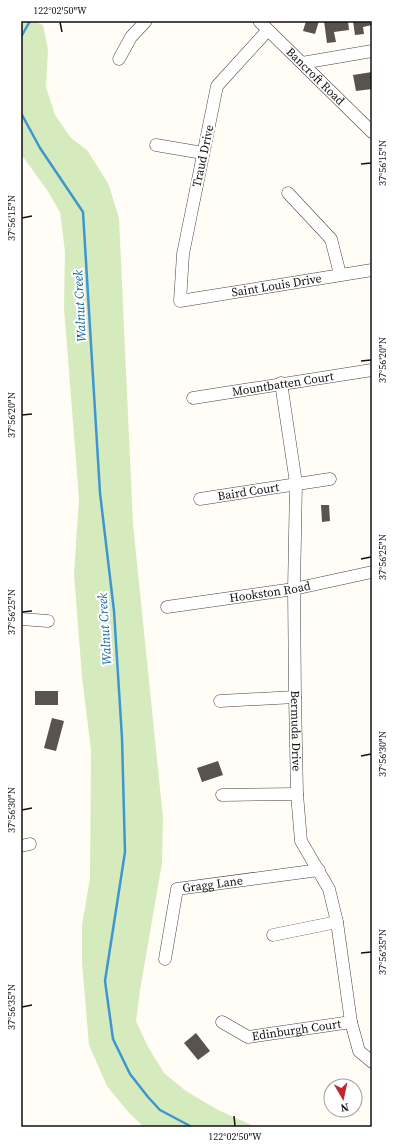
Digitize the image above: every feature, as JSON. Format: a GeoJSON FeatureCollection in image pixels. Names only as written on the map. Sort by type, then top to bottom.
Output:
{"type":"FeatureCollection","features":[{"type":"Feature","properties":{"kind":"street"},"geometry":{"type":"LineString","coordinates":[[119,59],[131,37],[146,21]]}},
{"type":"Feature","properties":{"kind":"street","name":"Bancroft Road"},"geometry":{"type":"LineString","coordinates":[[259,21],[372,132]]}},
{"type":"Feature","properties":{"kind":"street","name":"Traud Drive"},"geometry":{"type":"LineString","coordinates":[[180,300],[183,254],[217,86],[268,30]]}},
{"type":"Feature","properties":{"kind":"street"},"geometry":{"type":"LineString","coordinates":[[302,63],[372,51]]}},
{"type":"Feature","properties":{"kind":"street"},"geometry":{"type":"LineString","coordinates":[[156,145],[203,153]]}},
{"type":"Feature","properties":{"kind":"street"},"geometry":{"type":"LineString","coordinates":[[288,193],[331,239],[340,274]]}},
{"type":"Feature","properties":{"kind":"street","name":"Saint Louis Drive"},"geometry":{"type":"LineString","coordinates":[[180,300],[372,270]]}},
{"type":"Feature","properties":{"kind":"street","name":"Mountbatten Court"},"geometry":{"type":"LineString","coordinates":[[193,398],[281,383],[372,370]]}},
{"type":"Feature","properties":{"kind":"street","name":"Bermuda Drive"},"geometry":{"type":"LineString","coordinates":[[281,383],[296,483],[294,589],[295,697],[297,794],[301,841],[319,870],[329,890],[337,922],[351,1022],[359,1051],[372,1062]]}},
{"type":"Feature","properties":{"kind":"street","name":"Baird Court"},"geometry":{"type":"LineString","coordinates":[[200,499],[296,483],[330,479]]}},
{"type":"Feature","properties":{"kind":"street","name":"Hookston Road"},"geometry":{"type":"LineString","coordinates":[[168,607],[294,589],[372,572]]}},
{"type":"Feature","properties":{"kind":"street"},"geometry":{"type":"LineString","coordinates":[[21,619],[48,621]]}},
{"type":"Feature","properties":{"kind":"street"},"geometry":{"type":"LineString","coordinates":[[220,701],[295,697]]}},
{"type":"Feature","properties":{"kind":"street"},"geometry":{"type":"LineString","coordinates":[[222,795],[297,794]]}},
{"type":"Feature","properties":{"kind":"street","name":"Gragg Lane"},"geometry":{"type":"LineString","coordinates":[[165,959],[177,889],[319,870]]}},
{"type":"Feature","properties":{"kind":"street"},"geometry":{"type":"LineString","coordinates":[[273,935],[337,922]]}},
{"type":"Feature","properties":{"kind":"street","name":"Edinburgh Court"},"geometry":{"type":"LineString","coordinates":[[222,1022],[248,1037],[351,1022]]}},
{"type":"Feature","properties":{"kind":"green space"},"geometry":{"type":"Polygon","coordinates":[[[21,21],[33,21],[43,25],[48,50],[46,87],[55,115],[71,138],[87,150],[108,183],[119,218],[133,524],[163,818],[162,863],[136,1021],[148,1047],[164,1073],[186,1091],[218,1110],[256,1127],[144,1127],[129,1113],[107,1086],[89,1045],[82,962],[82,925],[90,878],[91,750],[82,677],[74,574],[79,499],[64,308],[65,252],[60,212],[47,190],[21,154],[21,21]]]}},
{"type":"Feature","properties":{"kind":"building"},"geometry":{"type":"Polygon","coordinates":[[[306,21],[319,21],[315,34],[303,31],[306,21]]]}},
{"type":"Feature","properties":{"kind":"building"},"geometry":{"type":"Polygon","coordinates":[[[324,21],[348,21],[349,30],[334,32],[336,42],[327,43],[324,21]]]}},
{"type":"Feature","properties":{"kind":"building"},"geometry":{"type":"Polygon","coordinates":[[[353,21],[372,21],[372,25],[363,27],[364,34],[355,35],[353,21]]]}},
{"type":"Feature","properties":{"kind":"building"},"geometry":{"type":"Polygon","coordinates":[[[372,72],[372,89],[356,91],[353,75],[372,72]]]}},
{"type":"Feature","properties":{"kind":"building"},"geometry":{"type":"Polygon","coordinates":[[[321,505],[329,505],[330,521],[322,522],[321,505]]]}},
{"type":"Feature","properties":{"kind":"building"},"geometry":{"type":"Polygon","coordinates":[[[35,691],[58,691],[58,705],[35,705],[35,691]]]}},
{"type":"Feature","properties":{"kind":"building"},"geometry":{"type":"Polygon","coordinates":[[[52,718],[64,721],[56,751],[44,748],[52,718]]]}},
{"type":"Feature","properties":{"kind":"building"},"geometry":{"type":"Polygon","coordinates":[[[218,761],[223,775],[202,782],[197,768],[218,761]]]}},
{"type":"Feature","properties":{"kind":"building"},"geometry":{"type":"Polygon","coordinates":[[[196,1033],[210,1051],[198,1060],[184,1043],[196,1033]]]}},
{"type":"Feature","properties":{"kind":"waterway","name":"Walnut Creek"},"geometry":{"type":"LineString","coordinates":[[21,37],[30,21]]}},
{"type":"Feature","properties":{"kind":"waterway","name":"Walnut Creek"},"geometry":{"type":"LineString","coordinates":[[21,113],[40,148],[83,212],[100,493],[114,611],[122,738],[125,852],[105,981],[113,1039],[130,1074],[148,1097],[160,1110],[192,1127]]}}]}
